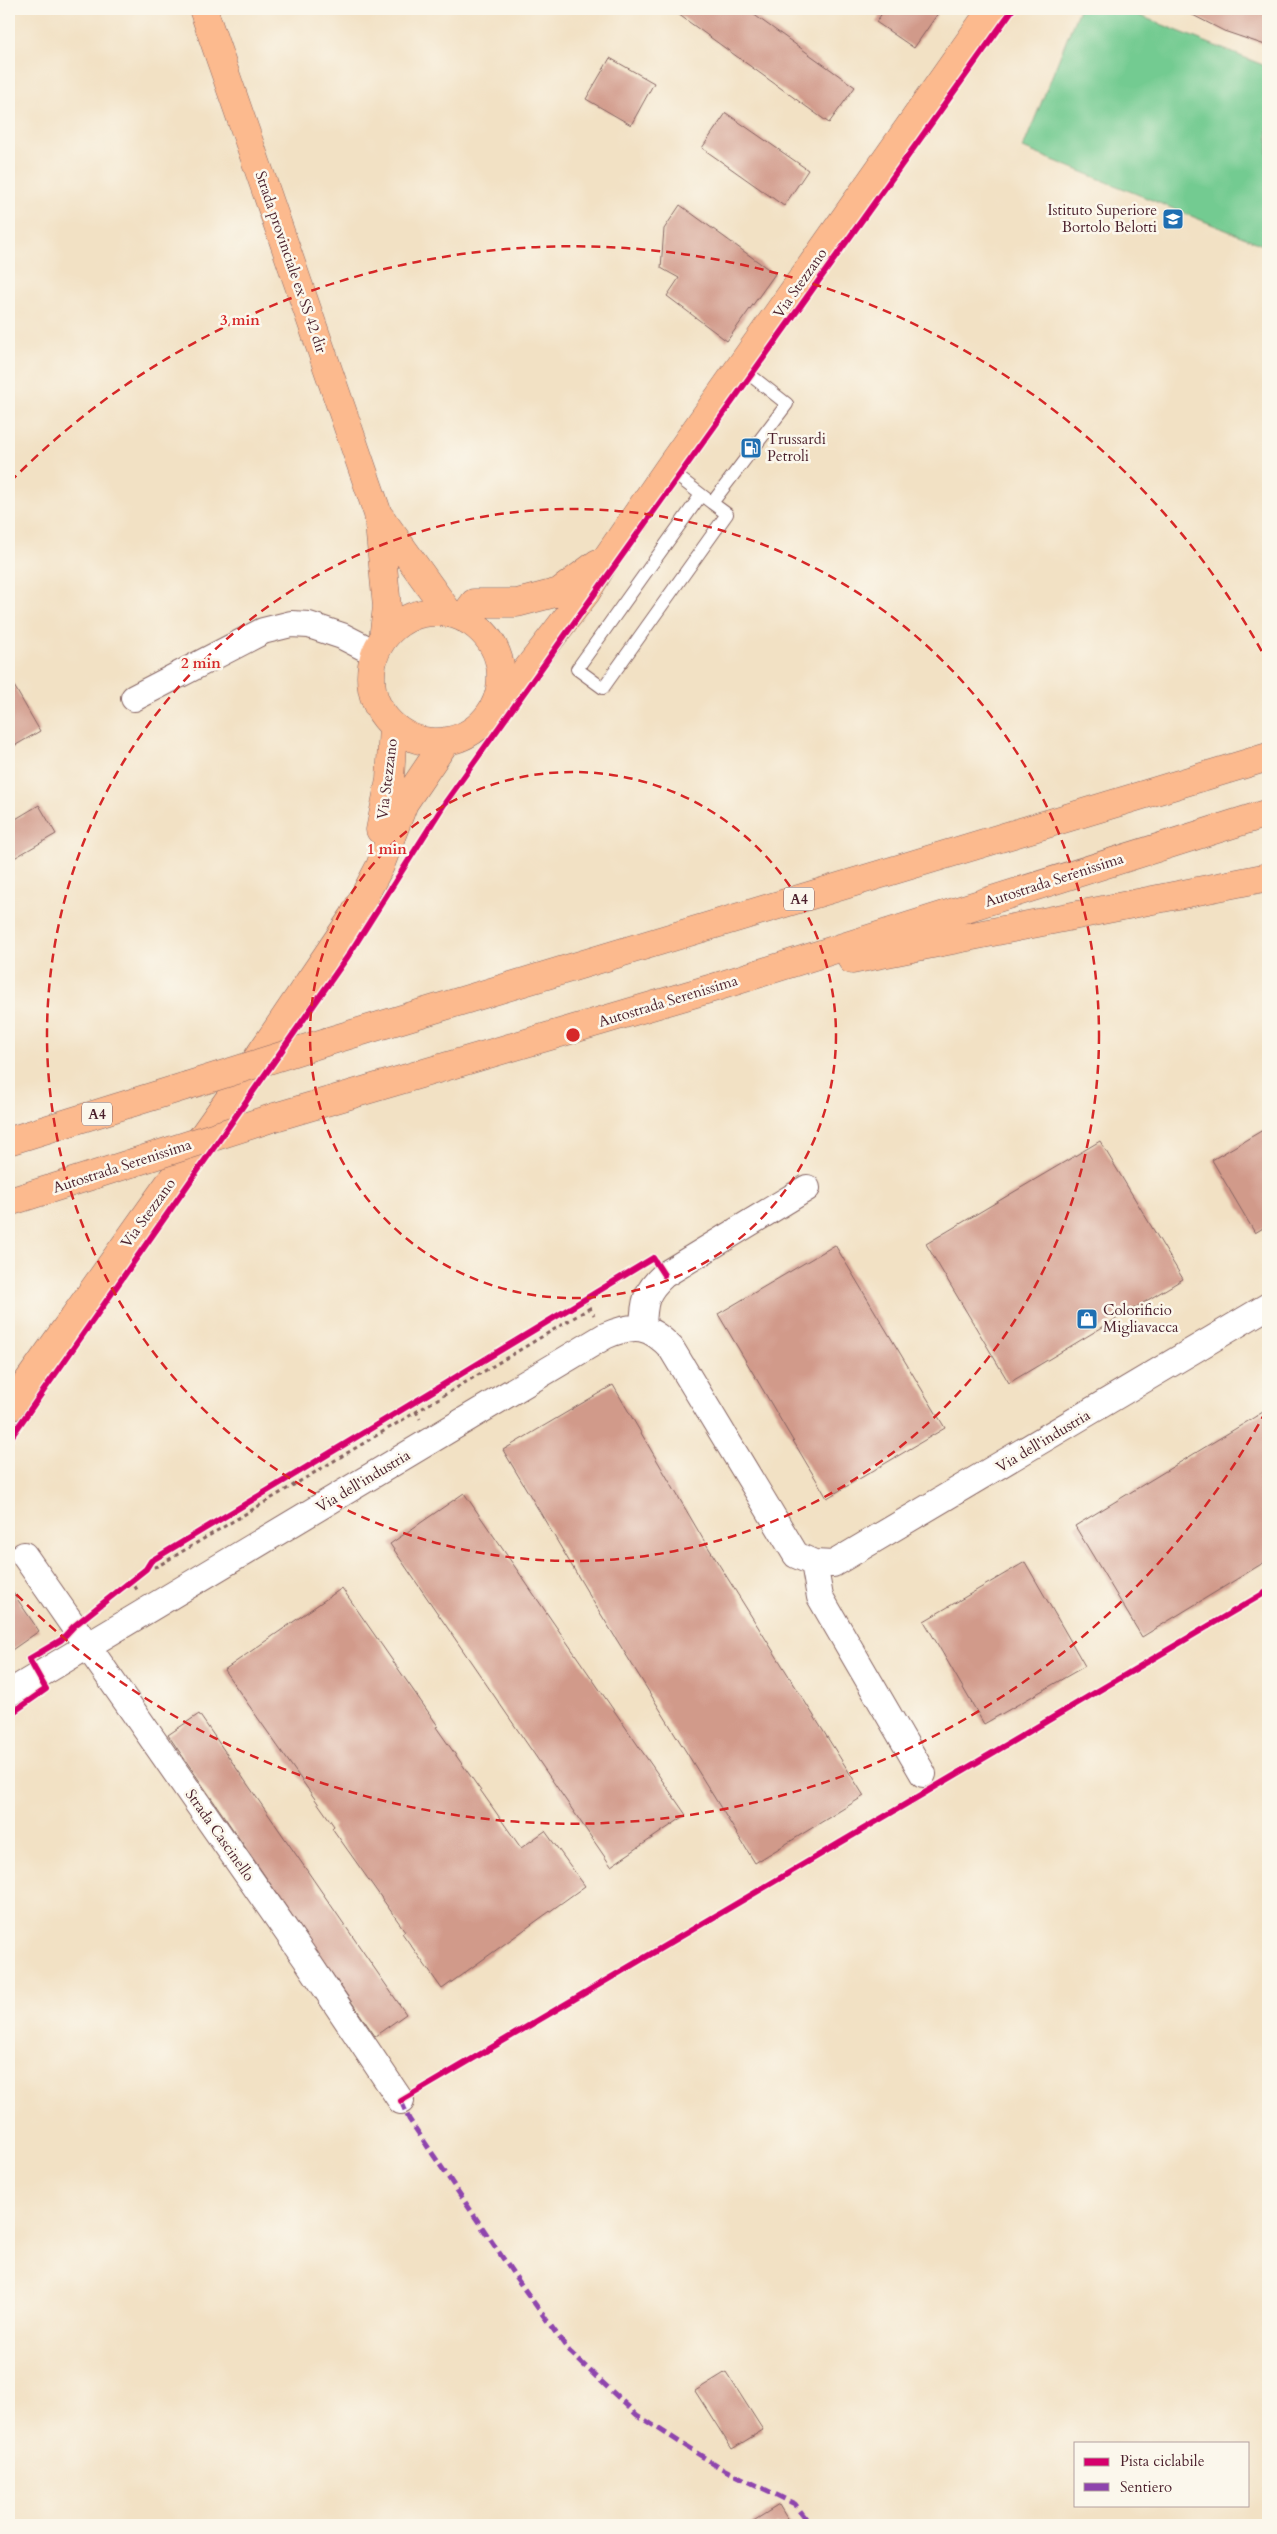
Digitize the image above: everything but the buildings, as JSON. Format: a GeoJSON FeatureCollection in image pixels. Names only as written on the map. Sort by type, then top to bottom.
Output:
{"type":"FeatureCollection","features":[{"type":"Feature","properties":{"kind":"main road","name":"Strada provinciale ex SS 42 dir"},"geometry":{"type":"LineString","coordinates":[[204,9],[378,514],[387,608],[379,646]]}},
{"type":"Feature","properties":{"kind":"main road","name":"Via Stezzano"},"geometry":{"type":"LineString","coordinates":[[379,646],[371,672],[373,692],[380,710],[393,726],[418,739],[446,741],[458,738],[478,726],[486,718],[498,697],[518,681],[586,593],[608,556],[992,9]]}},
{"type":"Feature","properties":{"kind":"main road","name":"Strada provinciale ex SS 42 dir"},"geometry":{"type":"LineString","coordinates":[[378,514],[456,616]]}},
{"type":"Feature","properties":{"kind":"main road","name":"Via Stezzano"},"geometry":{"type":"LineString","coordinates":[[498,697],[501,673],[495,651],[482,631],[456,616],[474,603],[517,603],[559,592],[608,556]]}},
{"type":"Feature","properties":{"kind":"main road"},"geometry":{"type":"LineString","coordinates":[[379,646],[391,630],[412,616],[430,612],[456,616]]}},
{"type":"Feature","properties":{"kind":"main road","name":"Via Stezzano"},"geometry":{"type":"LineString","coordinates":[[353,918],[383,822],[390,780],[393,726]]}},
{"type":"Feature","properties":{"kind":"main road","name":"Via Stezzano"},"geometry":{"type":"LineString","coordinates":[[9,1408],[242,1081],[353,918],[380,866],[404,803],[446,741]]}},
{"type":"Feature","properties":{"kind":"main road","name":"A4"},"geometry":{"type":"LineString","coordinates":[[9,1141],[329,1041],[1268,757]]}},
{"type":"Feature","properties":{"kind":"main road","name":"Autostrada Serenissima"},"geometry":{"type":"LineString","coordinates":[[9,1202],[275,1117],[716,987],[1268,813]]}},
{"type":"Feature","properties":{"kind":"main road"},"geometry":{"type":"LineString","coordinates":[[716,987],[1268,877]]}},
{"type":"Feature","properties":{"kind":"street"},"geometry":{"type":"LineString","coordinates":[[134,698],[263,631],[292,624],[309,625],[379,646]]}},
{"type":"Feature","properties":{"kind":"street"},"geometry":{"type":"LineString","coordinates":[[807,1188],[664,1275],[650,1288],[643,1312],[643,1327],[659,1336],[671,1348],[796,1555],[814,1563],[820,1597],[924,1774]]}},
{"type":"Feature","properties":{"kind":"street","name":"Via dell'industria"},"geometry":{"type":"LineString","coordinates":[[814,1563],[833,1564],[851,1555],[1268,1306]]}},
{"type":"Feature","properties":{"kind":"street","name":"Via dell'industria"},"geometry":{"type":"LineString","coordinates":[[88,1646],[605,1336],[620,1329],[643,1327]]}},
{"type":"Feature","properties":{"kind":"street","name":"Strada Cascinello"},"geometry":{"type":"LineString","coordinates":[[24,1555],[306,1959],[401,2101]]}},
{"type":"Feature","properties":{"kind":"street"},"geometry":{"type":"LineString","coordinates":[[9,1693],[88,1646]]}},
{"type":"Feature","properties":{"kind":"lane"},"geometry":{"type":"LineString","coordinates":[[668,470],[707,499],[727,514],[603,688],[577,669],[707,499],[787,404],[740,367]]}},
{"type":"Feature","properties":{"kind":"path"},"geometry":{"type":"LineString","coordinates":[[577,1305],[594,1295]]}},
{"type":"Feature","properties":{"kind":"path"},"geometry":{"type":"LineString","coordinates":[[146,1569],[158,1566],[590,1308]]}},
{"type":"Feature","properties":{"kind":"path"},"geometry":{"type":"LineString","coordinates":[[403,1409],[420,1399]]}},
{"type":"Feature","properties":{"kind":"path"},"geometry":{"type":"LineString","coordinates":[[124,1586],[146,1569],[151,1560]]}},
{"type":"Feature","properties":{"kind":"green space"},"geometry":{"type":"Polygon","coordinates":[[[1079,9],[1123,9],[1268,67],[1268,247],[1023,148],[1079,9]]]}},
{"type":"Feature","properties":{"kind":"marked path"},"geometry":{"type":"LineString","coordinates":[[401,2101],[409,2119],[517,2279],[569,2351],[637,2415],[719,2467],[795,2504],[811,2525]]}},
{"type":"Feature","properties":{"kind":"cycle path"},"geometry":{"type":"LineString","coordinates":[[9,1440],[348,956],[445,803],[1013,9]]}},
{"type":"Feature","properties":{"kind":"cycle path"},"geometry":{"type":"LineString","coordinates":[[9,1715],[46,1689],[29,1659],[61,1640],[74,1626],[146,1569],[151,1561],[653,1258],[664,1275]]}},
{"type":"Feature","properties":{"kind":"cycle path"},"geometry":{"type":"LineString","coordinates":[[401,2101],[1268,1591]]}},
{"type":"Feature","properties":{"kind":"place","name":"Istituto Superiore Bortolo Belotti"},"geometry":{"type":"Point","coordinates":[1173,219]}},
{"type":"Feature","properties":{"kind":"place","name":"Trussardi Petroli"},"geometry":{"type":"Point","coordinates":[751,448]}},
{"type":"Feature","properties":{"kind":"place","name":"Colorificio Migliavacca"},"geometry":{"type":"Point","coordinates":[1087,1319]}}]}
